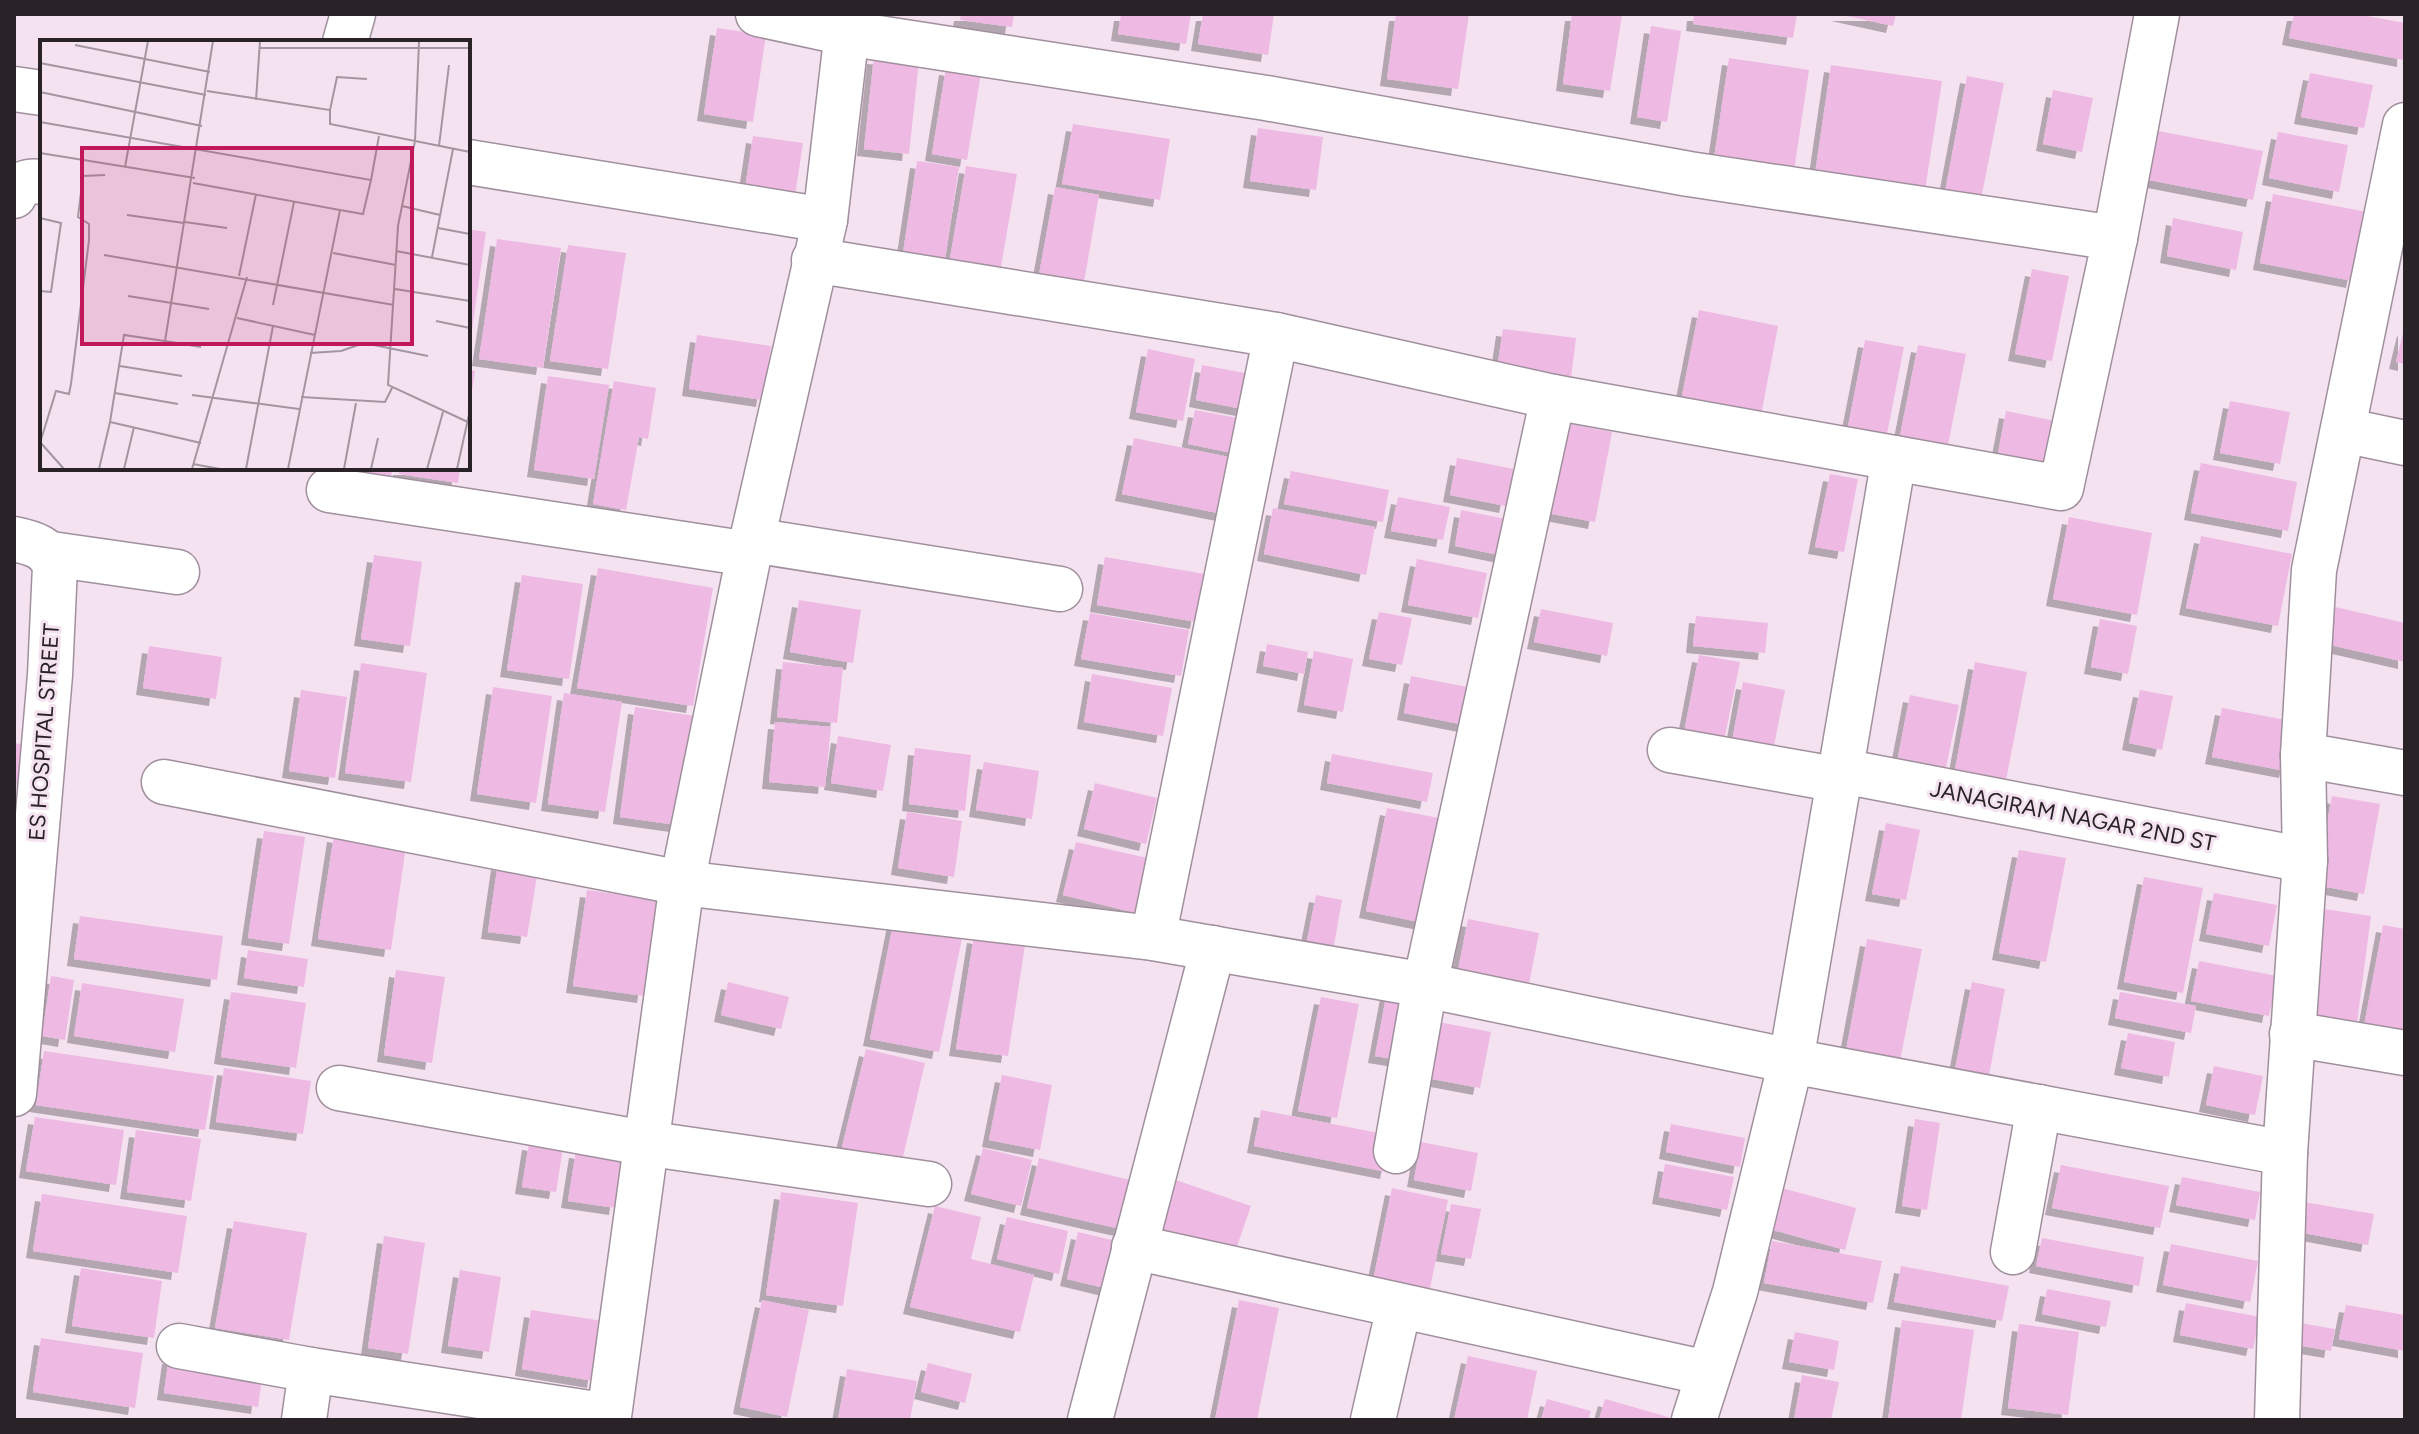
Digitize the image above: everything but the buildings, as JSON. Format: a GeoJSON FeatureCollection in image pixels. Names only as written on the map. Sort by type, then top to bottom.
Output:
{"type":"FeatureCollection","features":[{"type":"Feature","properties":{"kind":"street"},"geometry":{"type":"LineString","coordinates":[[346,40],[353,14]]}},
{"type":"Feature","properties":{"kind":"street"},"geometry":{"type":"LineString","coordinates":[[758,14],[847,24],[1689,174],[2115,238]]}},
{"type":"Feature","properties":{"kind":"street"},"geometry":{"type":"LineString","coordinates":[[470,162],[1553,397],[2061,488],[2115,238],[2157,14]]}},
{"type":"Feature","properties":{"kind":"street"},"geometry":{"type":"LineString","coordinates":[[179,1346],[311,1370],[621,1418],[644,1143],[682,883],[751,547],[819,240],[847,24]]}},
{"type":"Feature","properties":{"kind":"street"},"geometry":{"type":"LineString","coordinates":[[14,89],[40,93]]}},
{"type":"Feature","properties":{"kind":"street"},"geometry":{"type":"LineString","coordinates":[[2277,1420],[2285,1153],[2305,860],[2303,755],[2314,570],[2405,125]]}},
{"type":"Feature","properties":{"kind":"street"},"geometry":{"type":"LineString","coordinates":[[14,196],[20,185],[30,180],[40,182]]}},
{"type":"Feature","properties":{"kind":"street"},"geometry":{"type":"LineString","coordinates":[[1153,938],[1276,335]]}},
{"type":"Feature","properties":{"kind":"street"},"geometry":{"type":"LineString","coordinates":[[1396,1151],[1425,985],[1553,397]]}},
{"type":"Feature","properties":{"kind":"street"},"geometry":{"type":"LineString","coordinates":[[2343,430],[2405,443]]}},
{"type":"Feature","properties":{"kind":"street"},"geometry":{"type":"LineString","coordinates":[[1694,1420],[1735,1292],[1791,1061],[1894,458]]}},
{"type":"Feature","properties":{"kind":"street"},"geometry":{"type":"LineString","coordinates":[[329,490],[1060,589]]}},
{"type":"Feature","properties":{"kind":"street"},"geometry":{"type":"LineString","coordinates":[[32,547],[177,572]]}},
{"type":"Feature","properties":{"kind":"street","name":"ES HOSPITAL STREET"},"geometry":{"type":"LineString","coordinates":[[14,1094],[50,675],[55,566],[32,547]]}},
{"type":"Feature","properties":{"kind":"street","name":"JANAGIRAM NAGAR 2ND ST"},"geometry":{"type":"LineString","coordinates":[[1670,750],[1841,776],[2305,860]]}},
{"type":"Feature","properties":{"kind":"street"},"geometry":{"type":"LineString","coordinates":[[2303,755],[2405,773]]}},
{"type":"Feature","properties":{"kind":"street"},"geometry":{"type":"LineString","coordinates":[[164,782],[682,883],[1153,938],[1425,985],[1791,1061],[2285,1153]]}},
{"type":"Feature","properties":{"kind":"street"},"geometry":{"type":"LineString","coordinates":[[1090,1420],[1213,948]]}},
{"type":"Feature","properties":{"kind":"street"},"geometry":{"type":"LineString","coordinates":[[2292,1034],[2405,1053]]}},
{"type":"Feature","properties":{"kind":"street"},"geometry":{"type":"LineString","coordinates":[[339,1088],[644,1143],[929,1184]]}},
{"type":"Feature","properties":{"kind":"street"},"geometry":{"type":"LineString","coordinates":[[2013,1252],[2039,1107]]}},
{"type":"Feature","properties":{"kind":"street"},"geometry":{"type":"LineString","coordinates":[[1134,1247],[1707,1373]]}},
{"type":"Feature","properties":{"kind":"street"},"geometry":{"type":"LineString","coordinates":[[1373,1420],[1399,1307]]}},
{"type":"Feature","properties":{"kind":"street"},"geometry":{"type":"LineString","coordinates":[[304,1420],[311,1370]]}}]}
